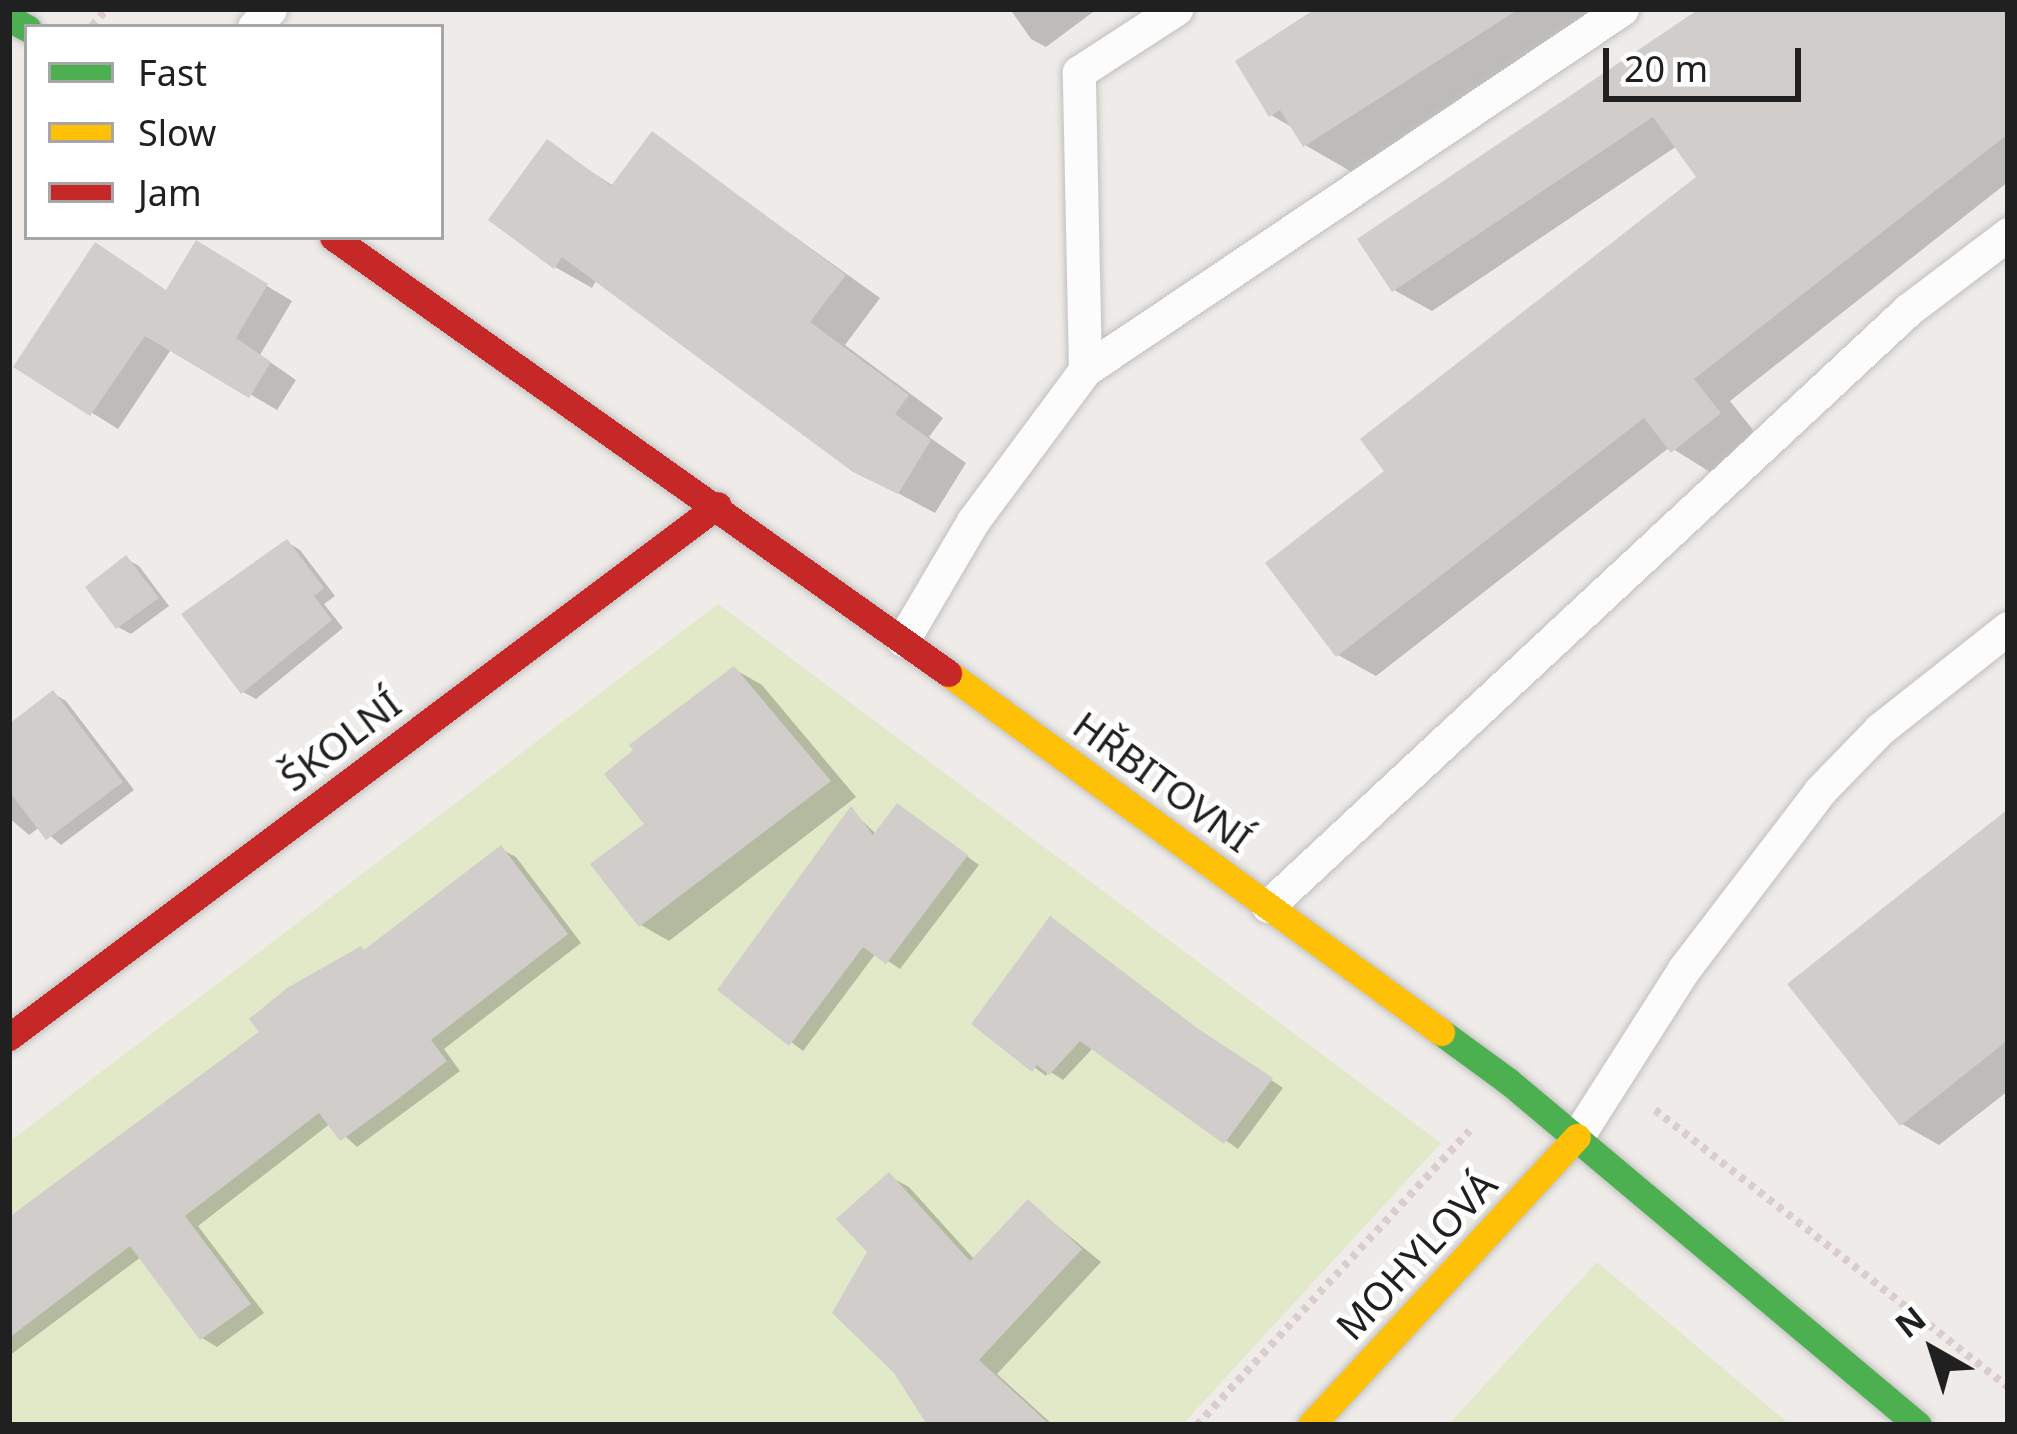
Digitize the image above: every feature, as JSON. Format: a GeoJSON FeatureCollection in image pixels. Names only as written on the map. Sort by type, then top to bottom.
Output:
{"type":"FeatureCollection","features":[{"type":"Feature","properties":{"kind":"street","name":"HŘBITOVNÍ"},"geometry":{"type":"LineString","coordinates":[[337,240],[718,505],[1577,1137],[1918,1425]]}},
{"type":"Feature","properties":{"kind":"street","name":"ŠKOLNÍ"},"geometry":{"type":"LineString","coordinates":[[9,1037],[718,505]]}},
{"type":"Feature","properties":{"kind":"street","name":"MOHYLOVÁ"},"geometry":{"type":"LineString","coordinates":[[1311,1425],[1577,1137]]}},
{"type":"Feature","properties":{"kind":"lane"},"geometry":{"type":"LineString","coordinates":[[10,18],[18,9]]}},
{"type":"Feature","properties":{"kind":"lane"},"geometry":{"type":"LineString","coordinates":[[1085,370],[1079,72],[1176,9]]}},
{"type":"Feature","properties":{"kind":"lane"},"geometry":{"type":"LineString","coordinates":[[903,640],[974,521],[1085,370],[1622,9]]}},
{"type":"Feature","properties":{"kind":"lane"},"geometry":{"type":"LineString","coordinates":[[1268,906],[1907,310],[2008,234]]}},
{"type":"Feature","properties":{"kind":"lane"},"geometry":{"type":"LineString","coordinates":[[1577,1137],[1684,969],[1820,791],[1880,729],[2008,628]]}},
{"type":"Feature","properties":{"kind":"path"},"geometry":{"type":"LineString","coordinates":[[1615,1079],[2008,1387]]}},
{"type":"Feature","properties":{"kind":"path"},"geometry":{"type":"LineString","coordinates":[[1197,1425],[1469,1131]]}},
{"type":"Feature","properties":{"kind":"green space"},"geometry":{"type":"Polygon","coordinates":[[[718,604],[1441,1143],[1182,1425],[9,1425],[9,1142],[718,604]]]}},
{"type":"Feature","properties":{"kind":"green space"},"geometry":{"type":"Polygon","coordinates":[[[1597,1262],[1790,1425],[1448,1425],[1597,1262]]]}},
{"type":"Feature","properties":{"kind":"building"},"geometry":{"type":"Polygon","coordinates":[[[1315,9],[1519,9],[1303,147],[1280,110],[1269,117],[1235,61],[1315,9]]]}},
{"type":"Feature","properties":{"kind":"building"},"geometry":{"type":"Polygon","coordinates":[[[1699,9],[2008,9],[2008,134],[1694,379],[1721,413],[1671,453],[1644,418],[1336,657],[1265,563],[1384,471],[1360,439],[1696,177],[1653,117],[1392,292],[1357,239],[1699,9]]]}},
{"type":"Feature","properties":{"kind":"building"},"geometry":{"type":"Polygon","coordinates":[[[652,131],[846,275],[810,322],[909,395],[895,414],[931,440],[898,494],[853,472],[562,257],[554,269],[488,220],[547,139],[611,186],[652,131]]]}},
{"type":"Feature","properties":{"kind":"building"},"geometry":{"type":"Polygon","coordinates":[[[196,240],[268,284],[236,338],[271,362],[249,398],[145,336],[90,416],[13,367],[95,242],[166,290],[196,240]]]}},
{"type":"Feature","properties":{"kind":"building"},"geometry":{"type":"Polygon","coordinates":[[[287,539],[324,588],[314,596],[332,620],[241,694],[181,614],[287,539]]]}},
{"type":"Feature","properties":{"kind":"building"},"geometry":{"type":"Polygon","coordinates":[[[126,555],[159,598],[116,629],[85,587],[126,555]]]}},
{"type":"Feature","properties":{"kind":"building"},"geometry":{"type":"Polygon","coordinates":[[[734,666],[831,781],[639,927],[590,864],[644,824],[604,774],[633,750],[629,745],[734,666]]]}},
{"type":"Feature","properties":{"kind":"building"},"geometry":{"type":"Polygon","coordinates":[[[53,690],[123,782],[46,840],[9,791],[9,724],[53,690]]]}},
{"type":"Feature","properties":{"kind":"building"},"geometry":{"type":"Polygon","coordinates":[[[897,803],[968,855],[886,964],[863,947],[789,1046],[717,990],[851,806],[873,835],[897,803]]]}},
{"type":"Feature","properties":{"kind":"building"},"geometry":{"type":"Polygon","coordinates":[[[2008,809],[2008,1040],[1900,1126],[1787,984],[2008,809]]]}},
{"type":"Feature","properties":{"kind":"building"},"geometry":{"type":"Polygon","coordinates":[[[501,845],[568,934],[431,1040],[447,1061],[394,1102],[340,1141],[319,1113],[185,1216],[251,1304],[200,1340],[130,1246],[9,1338],[9,1217],[259,1032],[249,1019],[287,988],[361,946],[364,950],[501,845]]]}},
{"type":"Feature","properties":{"kind":"building"},"geometry":{"type":"Polygon","coordinates":[[[1050,916],[1197,1028],[1273,1078],[1224,1144],[1080,1041],[1049,1075],[1037,1065],[1032,1072],[971,1024],[1050,916]]]}},
{"type":"Feature","properties":{"kind":"building"},"geometry":{"type":"Polygon","coordinates":[[[889,1172],[970,1261],[1028,1199],[1082,1249],[979,1360],[1050,1425],[927,1425],[894,1373],[832,1313],[867,1252],[836,1219],[889,1172]]]}},
{"type":"Feature","properties":{"kind":"traffic: fast"},"geometry":{"type":"LineString","coordinates":[[9,18],[24,26]]}},
{"type":"Feature","properties":{"kind":"traffic: fast"},"geometry":{"type":"LineString","coordinates":[[1441,1032],[1508,1081],[1918,1425]]}},
{"type":"Feature","properties":{"kind":"traffic: slow"},"geometry":{"type":"LineString","coordinates":[[948,673],[1441,1032]]}},
{"type":"Feature","properties":{"kind":"traffic: slow"},"geometry":{"type":"LineString","coordinates":[[1311,1425],[1577,1137]]}},
{"type":"Feature","properties":{"kind":"traffic: jam"},"geometry":{"type":"LineString","coordinates":[[337,240],[948,673]]}},
{"type":"Feature","properties":{"kind":"traffic: jam"},"geometry":{"type":"LineString","coordinates":[[9,1037],[718,505]]}}]}
